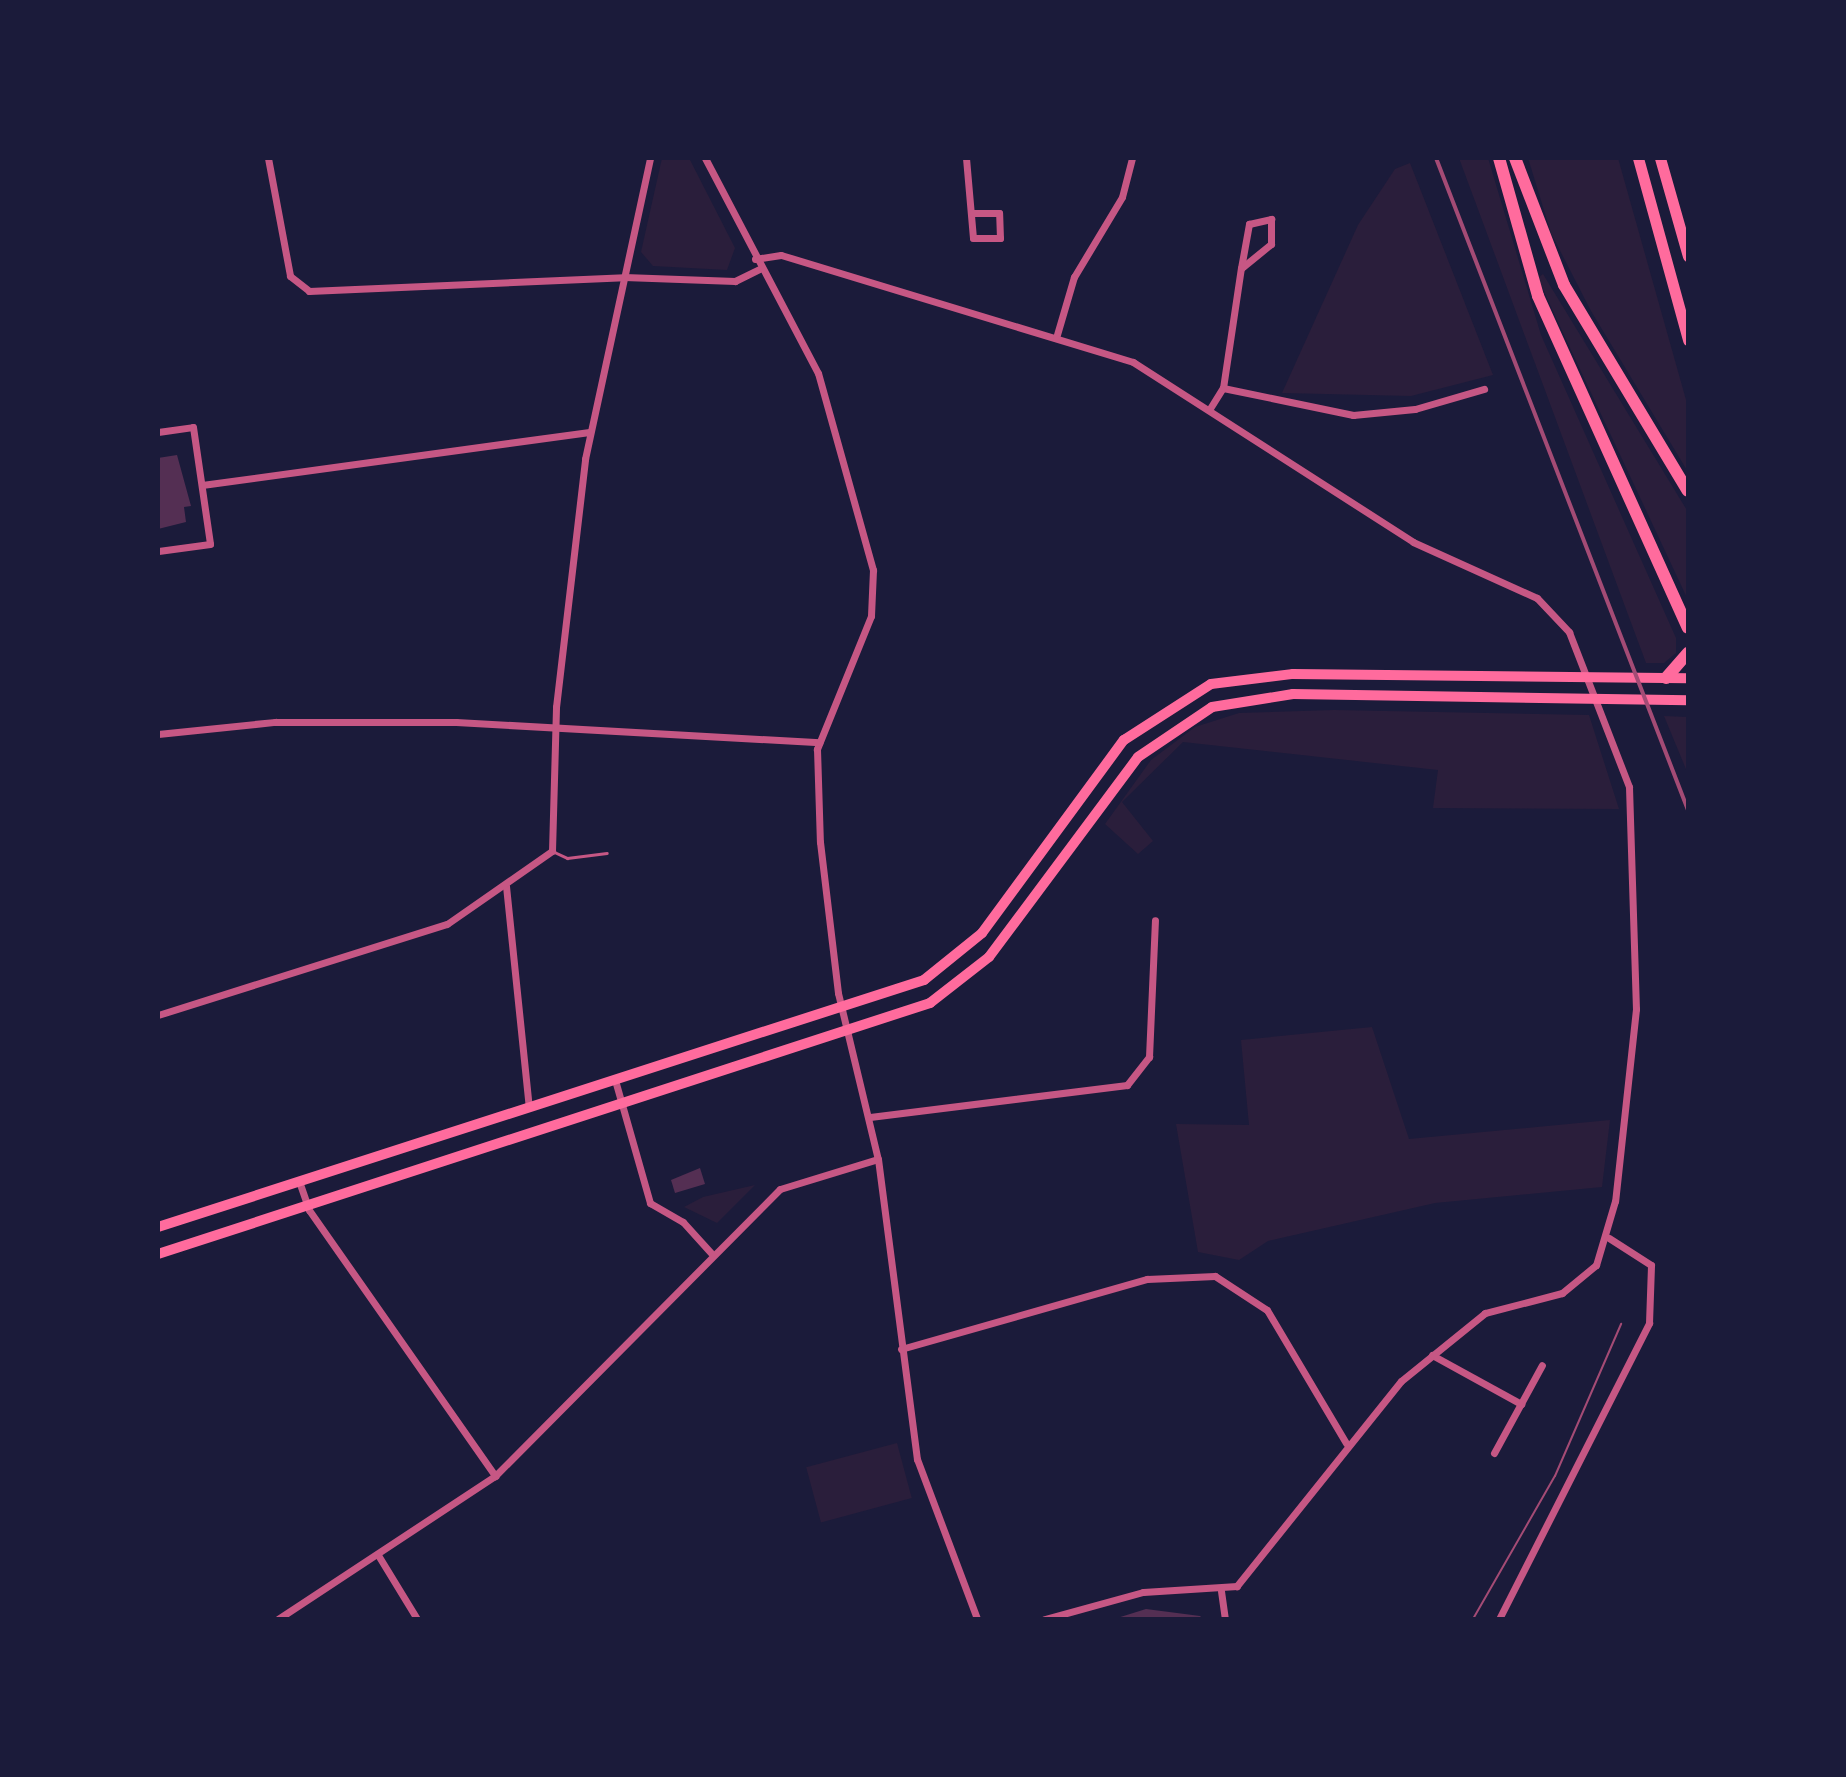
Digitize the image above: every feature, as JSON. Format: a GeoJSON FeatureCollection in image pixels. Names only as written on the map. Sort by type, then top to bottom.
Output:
{"type":"FeatureCollection","features":[{"type":"Feature","properties":{"kind":"highway"},"geometry":{"type":"LineString","coordinates":[[1499,158],[1538,296],[1688,628]]}},
{"type":"Feature","properties":{"kind":"highway"},"geometry":{"type":"LineString","coordinates":[[1515,158],[1564,285],[1688,491]]}},
{"type":"Feature","properties":{"kind":"highway"},"geometry":{"type":"LineString","coordinates":[[1638,158],[1688,340]]}},
{"type":"Feature","properties":{"kind":"highway"},"geometry":{"type":"LineString","coordinates":[[1660,158],[1688,256]]}},
{"type":"Feature","properties":{"kind":"highway"},"geometry":{"type":"LineString","coordinates":[[1680,611],[1688,636]]}},
{"type":"Feature","properties":{"kind":"highway"},"geometry":{"type":"LineString","coordinates":[[1664,678],[1688,653]]}},
{"type":"Feature","properties":{"kind":"main road"},"geometry":{"type":"LineString","coordinates":[[158,1227],[300,1184],[924,980],[970,947],[1124,740],[1189,693],[1272,674],[1688,678]]}},
{"type":"Feature","properties":{"kind":"main road"},"geometry":{"type":"LineString","coordinates":[[158,1254],[309,1210],[621,1102],[930,1003],[971,974],[1138,757],[1197,713],[1270,695],[1688,700]]}},
{"type":"Feature","properties":{"kind":"street"},"geometry":{"type":"LineString","coordinates":[[268,158],[288,269],[302,289],[624,277],[735,281],[760,269]]}},
{"type":"Feature","properties":{"kind":"street"},"geometry":{"type":"LineString","coordinates":[[158,1015],[447,924],[506,886],[552,851],[555,728],[589,432],[650,158]]}},
{"type":"Feature","properties":{"kind":"street"},"geometry":{"type":"LineString","coordinates":[[705,158],[760,269],[818,373],[874,581],[871,616],[819,742],[815,790],[841,1009],[878,1159],[901,1349],[920,1472],[977,1619]]}},
{"type":"Feature","properties":{"kind":"street"},"geometry":{"type":"LineString","coordinates":[[966,158],[973,238],[1000,238],[999,213],[973,213]]}},
{"type":"Feature","properties":{"kind":"street"},"geometry":{"type":"LineString","coordinates":[[1056,338],[1074,277],[1122,197],[1132,158]]}},
{"type":"Feature","properties":{"kind":"street"},"geometry":{"type":"LineString","coordinates":[[1209,410],[1223,388],[1241,268],[1249,224],[1271,219],[1271,244],[1241,268]]}},
{"type":"Feature","properties":{"kind":"street"},"geometry":{"type":"LineString","coordinates":[[755,259],[781,255],[1133,362],[1413,542],[1546,604],[1581,662],[1632,806],[1636,1009],[1609,1238],[1596,1265],[1570,1289],[1494,1309],[1432,1355],[1346,1443],[1250,1574],[1221,1591],[1143,1592],[1045,1619]]}},
{"type":"Feature","properties":{"kind":"street"},"geometry":{"type":"LineString","coordinates":[[1223,388],[1353,415],[1415,409],[1484,389]]}},
{"type":"Feature","properties":{"kind":"street"},"geometry":{"type":"LineString","coordinates":[[158,432],[193,427],[210,544],[158,551]]}},
{"type":"Feature","properties":{"kind":"street"},"geometry":{"type":"LineString","coordinates":[[202,485],[589,432]]}},
{"type":"Feature","properties":{"kind":"street"},"geometry":{"type":"LineString","coordinates":[[158,734],[275,722],[555,728],[819,742]]}},
{"type":"Feature","properties":{"kind":"street"},"geometry":{"type":"LineString","coordinates":[[506,886],[529,1107]]}},
{"type":"Feature","properties":{"kind":"street"},"geometry":{"type":"LineString","coordinates":[[870,1117],[1127,1085],[1149,1057],[1155,920]]}},
{"type":"Feature","properties":{"kind":"street"},"geometry":{"type":"LineString","coordinates":[[615,1080],[650,1203],[683,1222],[711,1253]]}},
{"type":"Feature","properties":{"kind":"street"},"geometry":{"type":"LineString","coordinates":[[278,1619],[495,1476],[711,1253],[780,1189],[878,1159]]}},
{"type":"Feature","properties":{"kind":"street"},"geometry":{"type":"LineString","coordinates":[[300,1184],[309,1210],[495,1476]]}},
{"type":"Feature","properties":{"kind":"street"},"geometry":{"type":"LineString","coordinates":[[1499,1619],[1649,1323],[1651,1265],[1609,1238]]}},
{"type":"Feature","properties":{"kind":"street"},"geometry":{"type":"LineString","coordinates":[[901,1349],[1147,1279],[1215,1276],[1267,1310],[1346,1443]]}},
{"type":"Feature","properties":{"kind":"street"},"geometry":{"type":"LineString","coordinates":[[1432,1355],[1521,1404]]}},
{"type":"Feature","properties":{"kind":"street"},"geometry":{"type":"LineString","coordinates":[[1494,1453],[1542,1365]]}},
{"type":"Feature","properties":{"kind":"street"},"geometry":{"type":"LineString","coordinates":[[378,1555],[417,1619]]}},
{"type":"Feature","properties":{"kind":"street"},"geometry":{"type":"LineString","coordinates":[[1221,1591],[1225,1619]]}},
{"type":"Feature","properties":{"kind":"lane"},"geometry":{"type":"LineString","coordinates":[[552,851],[567,858],[607,853]]}},
{"type":"Feature","properties":{"kind":"shaded area"},"geometry":{"type":"Polygon","coordinates":[[[662,158],[689,158],[735,248],[727,270],[653,266],[641,252],[662,158]]]}},
{"type":"Feature","properties":{"kind":"shaded area"},"geometry":{"type":"Polygon","coordinates":[[[1459,158],[1488,158],[1541,335],[1676,638],[1676,653],[1664,663],[1646,663],[1459,158]]]}},
{"type":"Feature","properties":{"kind":"shaded area"},"geometry":{"type":"Polygon","coordinates":[[[1528,158],[1618,158],[1688,407],[1688,472],[1591,311],[1551,233],[1528,158]]]}},
{"type":"Feature","properties":{"kind":"shaded area"},"geometry":{"type":"Polygon","coordinates":[[[1410,163],[1493,375],[1411,396],[1282,393],[1358,225],[1395,169],[1410,163]]]}},
{"type":"Feature","properties":{"kind":"shaded area"},"geometry":{"type":"Polygon","coordinates":[[[1543,274],[1688,512],[1688,600],[1538,278],[1543,274]]]}},
{"type":"Feature","properties":{"kind":"shaded area"},"geometry":{"type":"Polygon","coordinates":[[[1334,710],[1589,715],[1619,809],[1433,808],[1438,770],[1183,742],[1122,802],[1153,841],[1138,854],[1105,824],[1151,760],[1195,727],[1239,713],[1334,710]]]}},
{"type":"Feature","properties":{"kind":"shaded area"},"geometry":{"type":"Polygon","coordinates":[[[1664,716],[1688,717],[1688,774],[1664,716]]]}},
{"type":"Feature","properties":{"kind":"shaded area"},"geometry":{"type":"Polygon","coordinates":[[[1372,1027],[1409,1139],[1610,1120],[1602,1187],[1435,1203],[1268,1241],[1239,1260],[1198,1252],[1176,1124],[1249,1125],[1241,1040],[1372,1027]]]}},
{"type":"Feature","properties":{"kind":"shaded area"},"geometry":{"type":"Polygon","coordinates":[[[755,1185],[717,1223],[684,1207],[703,1197],[755,1185]]]}},
{"type":"Feature","properties":{"kind":"shaded area"},"geometry":{"type":"Polygon","coordinates":[[[897,1443],[912,1498],[821,1522],[806,1467],[897,1443]]]}},
{"type":"Feature","properties":{"kind":"building"},"geometry":{"type":"Polygon","coordinates":[[[177,455],[191,506],[184,507],[186,522],[158,529],[158,458],[177,455]]]}},
{"type":"Feature","properties":{"kind":"building"},"geometry":{"type":"Polygon","coordinates":[[[700,1168],[705,1184],[675,1193],[671,1180],[700,1168]]]}},
{"type":"Feature","properties":{"kind":"building"},"geometry":{"type":"Polygon","coordinates":[[[1146,1609],[1200,1616],[1203,1619],[1114,1619],[1146,1609]]]}},
{"type":"Feature","properties":{"kind":"tram line"},"geometry":{"type":"LineString","coordinates":[[1473,1619],[1555,1476],[1621,1324]]}},
{"type":"Feature","properties":{"kind":"railway"},"geometry":{"type":"LineString","coordinates":[[1436,158],[1688,810]]}}]}
